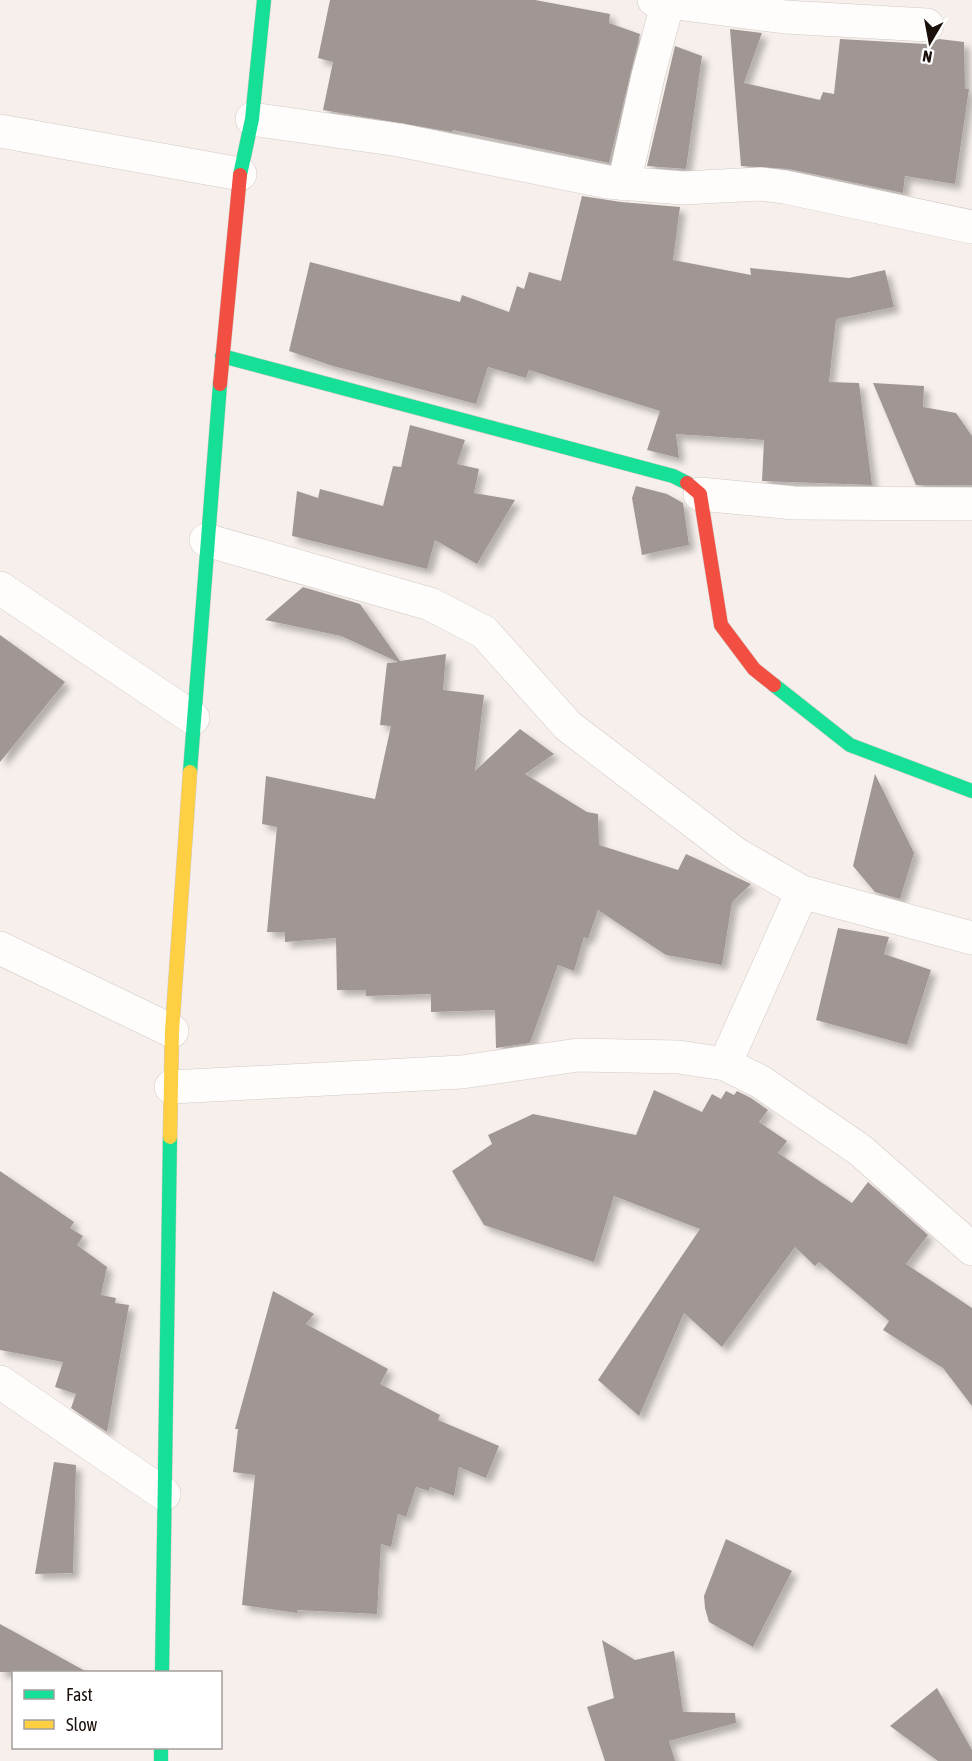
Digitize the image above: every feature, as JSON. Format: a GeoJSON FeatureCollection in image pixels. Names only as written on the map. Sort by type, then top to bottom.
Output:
{"type":"FeatureCollection","features":[{"type":"Feature","properties":{"kind":"street"},"geometry":{"type":"LineString","coordinates":[[162,1671],[172,1031],[206,540],[222,356],[240,174],[252,119],[264,0]]}},
{"type":"Feature","properties":{"kind":"street"},"geometry":{"type":"LineString","coordinates":[[624,184],[648,76],[661,1],[785,17],[927,25]]}},
{"type":"Feature","properties":{"kind":"street"},"geometry":{"type":"LineString","coordinates":[[252,119],[399,140],[624,184],[684,188],[760,184],[785,187],[972,227]]}},
{"type":"Feature","properties":{"kind":"street"},"geometry":{"type":"LineString","coordinates":[[0,131],[240,174]]}},
{"type":"Feature","properties":{"kind":"street"},"geometry":{"type":"LineString","coordinates":[[222,356],[673,476],[688,483],[700,495],[721,625],[754,669],[850,744],[972,791]]}},
{"type":"Feature","properties":{"kind":"street"},"geometry":{"type":"LineString","coordinates":[[700,495],[794,503],[972,504]]}},
{"type":"Feature","properties":{"kind":"street"},"geometry":{"type":"LineString","coordinates":[[206,540],[430,604],[484,632],[568,726],[736,854],[802,892],[972,938]]}},
{"type":"Feature","properties":{"kind":"street"},"geometry":{"type":"LineString","coordinates":[[0,588],[193,718]]}},
{"type":"Feature","properties":{"kind":"street"},"geometry":{"type":"LineString","coordinates":[[725,1064],[802,892]]}},
{"type":"Feature","properties":{"kind":"street"},"geometry":{"type":"LineString","coordinates":[[0,948],[172,1031]]}},
{"type":"Feature","properties":{"kind":"street"},"geometry":{"type":"LineString","coordinates":[[171,1087],[462,1072],[578,1055],[678,1057],[725,1064],[761,1082],[860,1150],[972,1249]]}},
{"type":"Feature","properties":{"kind":"street"},"geometry":{"type":"LineString","coordinates":[[0,1382],[164,1494]]}},
{"type":"Feature","properties":{"kind":"building"},"geometry":{"type":"Polygon","coordinates":[[[330,0],[535,0],[610,14],[609,23],[640,34],[609,163],[453,130],[452,132],[323,110],[333,62],[318,58],[330,0]]]}},
{"type":"Feature","properties":{"kind":"building"},"geometry":{"type":"Polygon","coordinates":[[[730,29],[762,33],[744,83],[820,100],[823,92],[834,94],[840,39],[926,44],[939,39],[964,42],[965,89],[969,89],[955,184],[905,176],[903,193],[789,169],[741,166],[730,29]]]}},
{"type":"Feature","properties":{"kind":"building"},"geometry":{"type":"Polygon","coordinates":[[[675,46],[702,56],[686,169],[647,166],[675,46]]]}},
{"type":"Feature","properties":{"kind":"building"},"geometry":{"type":"Polygon","coordinates":[[[582,196],[680,207],[673,260],[751,275],[750,268],[849,278],[885,270],[894,307],[836,319],[829,382],[859,383],[872,485],[762,481],[764,440],[676,434],[679,458],[647,450],[660,411],[529,370],[526,378],[488,367],[476,404],[333,366],[289,351],[310,262],[460,302],[462,295],[509,312],[517,286],[524,289],[529,272],[561,281],[582,196]]]}},
{"type":"Feature","properties":{"kind":"building"},"geometry":{"type":"Polygon","coordinates":[[[873,383],[924,386],[923,407],[956,413],[972,436],[972,485],[916,485],[873,383]]]}},
{"type":"Feature","properties":{"kind":"building"},"geometry":{"type":"Polygon","coordinates":[[[410,425],[465,440],[457,464],[479,469],[474,493],[515,500],[477,564],[435,540],[427,569],[292,536],[297,491],[318,498],[320,489],[383,506],[393,466],[401,467],[410,425]]]}},
{"type":"Feature","properties":{"kind":"building"},"geometry":{"type":"Polygon","coordinates":[[[636,486],[667,494],[683,503],[689,545],[642,555],[632,498],[636,486]]]}},
{"type":"Feature","properties":{"kind":"building"},"geometry":{"type":"Polygon","coordinates":[[[303,587],[360,604],[400,661],[446,654],[443,690],[484,695],[475,771],[520,729],[554,754],[525,774],[587,812],[598,814],[599,845],[678,870],[686,854],[751,884],[732,902],[722,965],[666,955],[598,910],[588,939],[584,937],[574,971],[558,965],[530,1043],[496,1048],[495,1010],[431,1012],[431,994],[366,996],[366,990],[337,990],[336,938],[285,942],[285,932],[267,932],[277,827],[262,824],[266,776],[375,799],[391,726],[380,725],[387,663],[398,662],[341,636],[265,620],[303,587]]]}},
{"type":"Feature","properties":{"kind":"building"},"geometry":{"type":"Polygon","coordinates":[[[0,635],[65,682],[0,762],[0,635]]]}},
{"type":"Feature","properties":{"kind":"building"},"geometry":{"type":"Polygon","coordinates":[[[875,774],[914,853],[900,899],[875,892],[853,866],[875,774]]]}},
{"type":"Feature","properties":{"kind":"building"},"geometry":{"type":"Polygon","coordinates":[[[838,928],[889,937],[884,954],[931,970],[907,1045],[816,1020],[838,928]]]}},
{"type":"Feature","properties":{"kind":"building"},"geometry":{"type":"Polygon","coordinates":[[[654,1090],[702,1112],[712,1094],[721,1099],[726,1091],[734,1095],[737,1091],[751,1098],[768,1110],[759,1122],[787,1141],[778,1153],[852,1203],[868,1182],[928,1235],[906,1264],[972,1308],[972,1406],[943,1368],[883,1330],[889,1321],[819,1262],[815,1266],[795,1247],[722,1347],[684,1313],[639,1416],[598,1380],[700,1229],[614,1196],[594,1262],[484,1225],[452,1171],[492,1144],[488,1135],[533,1114],[636,1135],[654,1090]]]}},
{"type":"Feature","properties":{"kind":"building"},"geometry":{"type":"Polygon","coordinates":[[[0,1171],[74,1222],[70,1228],[83,1236],[77,1245],[107,1267],[101,1295],[116,1298],[115,1303],[129,1305],[107,1432],[71,1408],[76,1394],[55,1387],[63,1362],[0,1350],[0,1171]]]}},
{"type":"Feature","properties":{"kind":"building"},"geometry":{"type":"Polygon","coordinates":[[[273,1291],[314,1314],[306,1324],[388,1369],[380,1384],[440,1415],[438,1420],[499,1446],[486,1478],[459,1467],[454,1496],[430,1487],[429,1491],[416,1487],[406,1517],[398,1514],[391,1547],[381,1544],[377,1614],[297,1610],[297,1613],[242,1605],[255,1475],[233,1472],[238,1429],[235,1429],[273,1291]]]}},
{"type":"Feature","properties":{"kind":"building"},"geometry":{"type":"Polygon","coordinates":[[[54,1462],[76,1465],[73,1573],[35,1574],[54,1462]]]}},
{"type":"Feature","properties":{"kind":"building"},"geometry":{"type":"Polygon","coordinates":[[[726,1539],[792,1571],[753,1647],[709,1622],[705,1608],[704,1596],[726,1539]]]}},
{"type":"Feature","properties":{"kind":"building"},"geometry":{"type":"Polygon","coordinates":[[[0,1624],[85,1671],[12,1671],[0,1672],[0,1624]]]}},
{"type":"Feature","properties":{"kind":"building"},"geometry":{"type":"Polygon","coordinates":[[[602,1640],[635,1660],[674,1651],[683,1712],[735,1713],[736,1723],[669,1741],[675,1761],[605,1761],[587,1707],[614,1698],[602,1640]]]}},
{"type":"Feature","properties":{"kind":"building"},"geometry":{"type":"Polygon","coordinates":[[[937,1688],[972,1750],[972,1761],[938,1761],[890,1726],[937,1688]]]}},
{"type":"Feature","properties":{"kind":"traffic: fast"},"geometry":{"type":"LineString","coordinates":[[240,175],[252,119],[264,0]]}},
{"type":"Feature","properties":{"kind":"traffic: fast"},"geometry":{"type":"LineString","coordinates":[[222,356],[673,476],[687,483]]}},
{"type":"Feature","properties":{"kind":"traffic: fast"},"geometry":{"type":"LineString","coordinates":[[190,772],[220,384]]}},
{"type":"Feature","properties":{"kind":"traffic: fast"},"geometry":{"type":"LineString","coordinates":[[774,685],[850,745],[972,791]]}},
{"type":"Feature","properties":{"kind":"traffic: fast"},"geometry":{"type":"LineString","coordinates":[[162,1671],[170,1137]]}},
{"type":"Feature","properties":{"kind":"traffic: fast"},"geometry":{"type":"LineString","coordinates":[[161,1749],[161,1761]]}},
{"type":"Feature","properties":{"kind":"traffic: slow"},"geometry":{"type":"LineString","coordinates":[[170,1137],[172,1031],[190,772]]}},
{"type":"Feature","properties":{"kind":"traffic: jam"},"geometry":{"type":"LineString","coordinates":[[220,384],[240,175]]}},
{"type":"Feature","properties":{"kind":"traffic: jam"},"geometry":{"type":"LineString","coordinates":[[687,483],[700,494],[721,625],[754,669],[774,685]]}}]}
